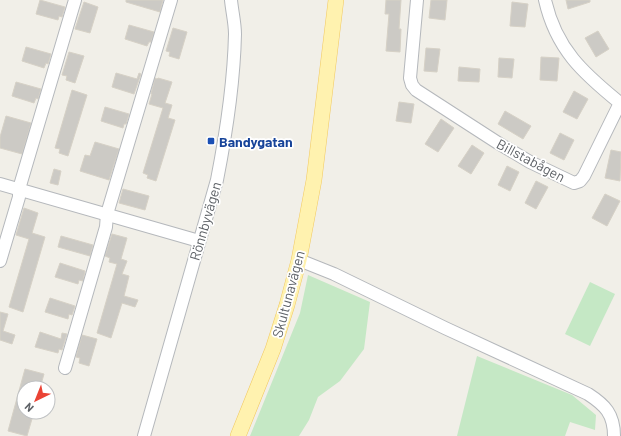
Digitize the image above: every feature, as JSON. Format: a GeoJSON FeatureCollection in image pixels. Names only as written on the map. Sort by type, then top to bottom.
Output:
{"type":"FeatureCollection","features":[{"type":"Feature","properties":{"kind":"main road","name":"Skultunavägen"},"geometry":{"type":"LineString","coordinates":[[318,146],[322,50],[326,0]]}},
{"type":"Feature","properties":{"kind":"main road","name":"Skultunavägen"},"geometry":{"type":"LineString","coordinates":[[238,436],[273,349],[299,260],[314,180],[336,0]]}},
{"type":"Feature","properties":{"kind":"street"},"geometry":{"type":"LineString","coordinates":[[0,262],[19,197],[19,189],[75,0]]}},
{"type":"Feature","properties":{"kind":"street"},"geometry":{"type":"LineString","coordinates":[[65,368],[106,227],[107,214],[171,0]]}},
{"type":"Feature","properties":{"kind":"street","name":"Rönnbyvägen"},"geometry":{"type":"LineString","coordinates":[[144,436],[217,180],[226,120],[235,32],[231,0]]}},
{"type":"Feature","properties":{"kind":"street","name":"Billstabågen"},"geometry":{"type":"LineString","coordinates":[[417,0],[410,78],[412,85],[416,90],[530,162],[574,183],[580,181],[584,176],[620,103],[592,80],[578,66],[566,50],[548,13],[545,0]]}},
{"type":"Feature","properties":{"kind":"street"},"geometry":{"type":"LineString","coordinates":[[0,184],[199,241]]}},
{"type":"Feature","properties":{"kind":"street"},"geometry":{"type":"LineString","coordinates":[[299,260],[334,274],[438,325],[588,394],[600,402],[609,412],[614,425],[614,436]]}},
{"type":"Feature","properties":{"kind":"green space"},"geometry":{"type":"Polygon","coordinates":[[[308,275],[370,302],[364,349],[340,381],[318,397],[309,420],[299,436],[250,436],[300,313],[308,275]]]}},
{"type":"Feature","properties":{"kind":"green space"},"geometry":{"type":"Polygon","coordinates":[[[590,282],[615,294],[590,346],[565,334],[590,282]]]}},
{"type":"Feature","properties":{"kind":"green space"},"geometry":{"type":"Polygon","coordinates":[[[477,356],[572,395],[596,415],[595,430],[570,422],[565,436],[457,436],[477,356]]]}},
{"type":"Feature","properties":{"kind":"building"},"geometry":{"type":"Polygon","coordinates":[[[40,0],[65,7],[62,17],[59,16],[58,20],[36,14],[40,0]]]}},
{"type":"Feature","properties":{"kind":"building"},"geometry":{"type":"Polygon","coordinates":[[[126,0],[163,0],[160,12],[126,2],[126,0]]]}},
{"type":"Feature","properties":{"kind":"building"},"geometry":{"type":"Polygon","coordinates":[[[386,0],[401,0],[399,29],[401,29],[400,52],[386,51],[389,14],[385,14],[386,0]]]}},
{"type":"Feature","properties":{"kind":"building"},"geometry":{"type":"Polygon","coordinates":[[[431,0],[447,0],[445,20],[429,18],[431,0]]]}},
{"type":"Feature","properties":{"kind":"building"},"geometry":{"type":"Polygon","coordinates":[[[566,0],[590,0],[590,2],[568,9],[566,0]]]}},
{"type":"Feature","properties":{"kind":"building"},"geometry":{"type":"Polygon","coordinates":[[[84,2],[98,7],[90,33],[75,29],[84,2]]]}},
{"type":"Feature","properties":{"kind":"building"},"geometry":{"type":"Polygon","coordinates":[[[512,2],[528,4],[525,27],[510,26],[512,2]]]}},
{"type":"Feature","properties":{"kind":"building"},"geometry":{"type":"Polygon","coordinates":[[[129,25],[154,32],[151,42],[149,42],[147,46],[125,39],[129,25]]]}},
{"type":"Feature","properties":{"kind":"building"},"geometry":{"type":"Polygon","coordinates":[[[173,28],[187,32],[179,59],[169,56],[170,52],[166,51],[173,28]]]}},
{"type":"Feature","properties":{"kind":"building"},"geometry":{"type":"Polygon","coordinates":[[[598,31],[609,49],[596,57],[585,38],[598,31]]]}},
{"type":"Feature","properties":{"kind":"building"},"geometry":{"type":"Polygon","coordinates":[[[26,47],[51,54],[48,64],[46,63],[44,68],[22,61],[26,47]]]}},
{"type":"Feature","properties":{"kind":"building"},"geometry":{"type":"Polygon","coordinates":[[[426,48],[440,49],[437,72],[424,71],[426,48]]]}},
{"type":"Feature","properties":{"kind":"building"},"geometry":{"type":"Polygon","coordinates":[[[69,52],[84,56],[75,83],[66,80],[67,76],[62,75],[69,52]]]}},
{"type":"Feature","properties":{"kind":"building"},"geometry":{"type":"Polygon","coordinates":[[[541,57],[559,58],[557,81],[540,80],[541,57]]]}},
{"type":"Feature","properties":{"kind":"building"},"geometry":{"type":"Polygon","coordinates":[[[499,58],[514,59],[512,78],[498,77],[499,58]]]}},
{"type":"Feature","properties":{"kind":"building"},"geometry":{"type":"Polygon","coordinates":[[[459,67],[480,69],[479,82],[458,81],[459,67]]]}},
{"type":"Feature","properties":{"kind":"building"},"geometry":{"type":"Polygon","coordinates":[[[116,73],[137,79],[139,73],[141,74],[134,94],[112,87],[116,73]]]}},
{"type":"Feature","properties":{"kind":"building"},"geometry":{"type":"Polygon","coordinates":[[[155,78],[172,82],[165,103],[172,105],[168,118],[175,120],[156,181],[147,178],[148,175],[143,173],[163,108],[149,104],[155,78]]]}},
{"type":"Feature","properties":{"kind":"building"},"geometry":{"type":"Polygon","coordinates":[[[16,82],[41,89],[38,99],[36,98],[34,103],[12,96],[16,82]]]}},
{"type":"Feature","properties":{"kind":"building"},"geometry":{"type":"Polygon","coordinates":[[[72,90],[87,95],[68,156],[59,153],[60,149],[55,148],[72,90]]]}},
{"type":"Feature","properties":{"kind":"building"},"geometry":{"type":"Polygon","coordinates":[[[574,91],[588,99],[577,119],[563,112],[574,91]]]}},
{"type":"Feature","properties":{"kind":"building"},"geometry":{"type":"Polygon","coordinates":[[[399,102],[414,104],[411,123],[396,121],[399,102]]]}},
{"type":"Feature","properties":{"kind":"building"},"geometry":{"type":"Polygon","coordinates":[[[105,107],[129,114],[123,128],[101,121],[105,107]]]}},
{"type":"Feature","properties":{"kind":"building"},"geometry":{"type":"Polygon","coordinates":[[[505,111],[531,126],[523,139],[498,124],[505,111]]]}},
{"type":"Feature","properties":{"kind":"building"},"geometry":{"type":"Polygon","coordinates":[[[6,116],[31,123],[22,154],[0,148],[0,137],[6,116]]]}},
{"type":"Feature","properties":{"kind":"building"},"geometry":{"type":"Polygon","coordinates":[[[441,119],[454,128],[438,152],[425,144],[441,119]]]}},
{"type":"Feature","properties":{"kind":"building"},"geometry":{"type":"Polygon","coordinates":[[[560,133],[574,140],[564,160],[550,153],[560,133]]]}},
{"type":"Feature","properties":{"kind":"building"},"geometry":{"type":"Polygon","coordinates":[[[95,142],[119,149],[109,180],[80,171],[85,155],[90,156],[95,142]]]}},
{"type":"Feature","properties":{"kind":"building"},"geometry":{"type":"Polygon","coordinates":[[[472,145],[484,153],[471,174],[458,166],[472,145]]]}},
{"type":"Feature","properties":{"kind":"building"},"geometry":{"type":"Polygon","coordinates":[[[611,150],[621,152],[620,181],[605,178],[611,150]]]}},
{"type":"Feature","properties":{"kind":"building"},"geometry":{"type":"Polygon","coordinates":[[[507,166],[519,172],[510,191],[498,185],[507,166]]]}},
{"type":"Feature","properties":{"kind":"building"},"geometry":{"type":"Polygon","coordinates":[[[54,169],[61,171],[58,185],[50,183],[54,169]]]}},
{"type":"Feature","properties":{"kind":"building"},"geometry":{"type":"Polygon","coordinates":[[[536,181],[548,187],[536,209],[525,203],[536,181]]]}},
{"type":"Feature","properties":{"kind":"building"},"geometry":{"type":"Polygon","coordinates":[[[123,189],[149,196],[145,210],[119,203],[123,189]]]}},
{"type":"Feature","properties":{"kind":"building"},"geometry":{"type":"Polygon","coordinates":[[[605,194],[620,201],[607,226],[592,218],[605,194]]]}},
{"type":"Feature","properties":{"kind":"building"},"geometry":{"type":"Polygon","coordinates":[[[24,208],[38,213],[32,233],[45,237],[23,312],[9,307],[29,239],[16,235],[24,208]]]}},
{"type":"Feature","properties":{"kind":"building"},"geometry":{"type":"Polygon","coordinates":[[[112,234],[127,238],[121,259],[127,261],[122,274],[129,276],[124,296],[138,300],[135,307],[122,303],[111,338],[97,333],[117,264],[109,262],[110,258],[105,256],[112,234]]]}},
{"type":"Feature","properties":{"kind":"building"},"geometry":{"type":"Polygon","coordinates":[[[61,236],[93,245],[90,256],[58,247],[61,236]]]}},
{"type":"Feature","properties":{"kind":"building"},"geometry":{"type":"Polygon","coordinates":[[[60,263],[85,271],[83,281],[79,280],[78,284],[55,277],[60,263]]]}},
{"type":"Feature","properties":{"kind":"building"},"geometry":{"type":"Polygon","coordinates":[[[50,298],[75,306],[72,315],[69,314],[68,319],[45,312],[50,298]]]}},
{"type":"Feature","properties":{"kind":"building"},"geometry":{"type":"Polygon","coordinates":[[[0,312],[8,314],[3,331],[15,335],[12,344],[0,340],[0,312]]]}},
{"type":"Feature","properties":{"kind":"building"},"geometry":{"type":"Polygon","coordinates":[[[40,332],[61,339],[62,333],[67,334],[62,350],[59,349],[58,353],[35,347],[40,332]]]}},
{"type":"Feature","properties":{"kind":"building"},"geometry":{"type":"Polygon","coordinates":[[[82,335],[97,339],[89,366],[79,363],[80,358],[76,357],[82,335]]]}},
{"type":"Feature","properties":{"kind":"building"},"geometry":{"type":"Polygon","coordinates":[[[25,369],[44,374],[42,380],[22,380],[25,369]]]}},
{"type":"Feature","properties":{"kind":"building"},"geometry":{"type":"Polygon","coordinates":[[[16,402],[16,420],[32,420],[27,436],[8,431],[16,402]]]}},
{"type":"Feature","properties":{"kind":"place","name":"Bandygatan"},"geometry":{"type":"Point","coordinates":[211,141]}}]}
